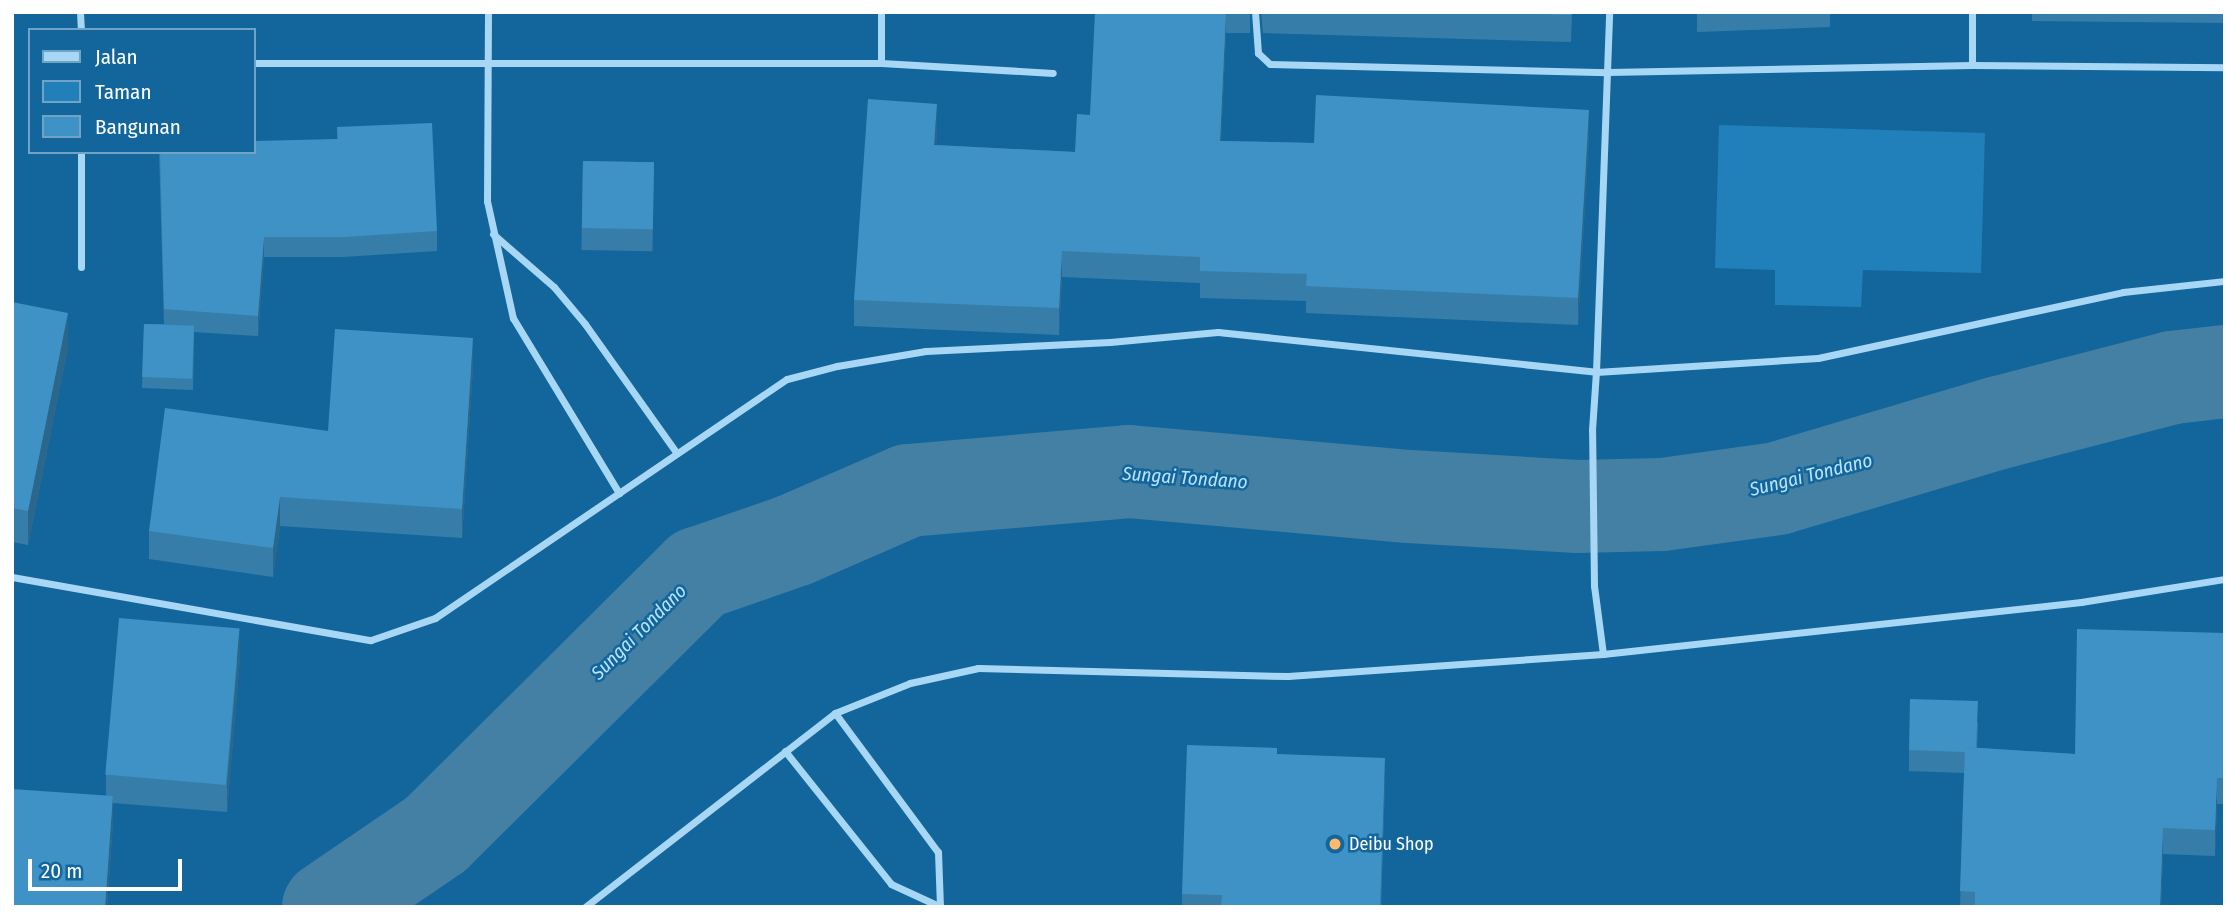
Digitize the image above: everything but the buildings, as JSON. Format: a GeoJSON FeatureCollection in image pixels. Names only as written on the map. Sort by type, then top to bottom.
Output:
{"type":"FeatureCollection","features":[{"type":"Feature","properties":{"kind":"street"},"geometry":{"type":"LineString","coordinates":[[488,12],[487,201],[513,318],[619,493]]}},
{"type":"Feature","properties":{"kind":"street"},"geometry":{"type":"LineString","coordinates":[[881,12],[881,62]]}},
{"type":"Feature","properties":{"kind":"street"},"geometry":{"type":"LineString","coordinates":[[1255,12],[1258,53],[1270,64],[1608,72],[1972,65],[2225,67]]}},
{"type":"Feature","properties":{"kind":"street"},"geometry":{"type":"LineString","coordinates":[[1603,654],[1594,586],[1592,430],[1609,12]]}},
{"type":"Feature","properties":{"kind":"street"},"geometry":{"type":"LineString","coordinates":[[1972,12],[1972,65]]}},
{"type":"Feature","properties":{"kind":"street"},"geometry":{"type":"LineString","coordinates":[[256,63],[881,62],[1053,73]]}},
{"type":"Feature","properties":{"kind":"street"},"geometry":{"type":"LineString","coordinates":[[81,154],[81,267]]}},
{"type":"Feature","properties":{"kind":"street"},"geometry":{"type":"LineString","coordinates":[[493,233],[554,287],[586,324],[676,452]]}},
{"type":"Feature","properties":{"kind":"street"},"geometry":{"type":"LineString","coordinates":[[12,577],[371,640],[435,618],[786,379],[837,366],[926,351],[1110,342],[1218,332],[1596,372],[1818,358],[2123,292],[2225,281]]}},
{"type":"Feature","properties":{"kind":"street"},"geometry":{"type":"LineString","coordinates":[[585,907],[835,713],[910,682],[978,668],[1287,676],[1603,654],[2081,602],[2225,579]]}},
{"type":"Feature","properties":{"kind":"street"},"geometry":{"type":"LineString","coordinates":[[785,751],[891,884],[941,906],[938,852],[835,713]]}},
{"type":"Feature","properties":{"kind":"green space"},"geometry":{"type":"Polygon","coordinates":[[[1719,125],[1985,133],[1981,273],[1863,270],[1861,307],[1775,305],[1775,270],[1715,268],[1719,125]]]}},
{"type":"Feature","properties":{"kind":"waterway","name":"Sungai Tondano"},"geometry":{"type":"LineString","coordinates":[[328,907],[435,834],[698,573],[793,540],[908,490],[1128,471],[1409,496],[1577,506],[1662,504],[1777,488],[1999,422],[2172,377],[2225,371]]}},
{"type":"Feature","properties":{"kind":"place","name":"Deibu Shop"},"geometry":{"type":"Point","coordinates":[1335,844]}}]}
